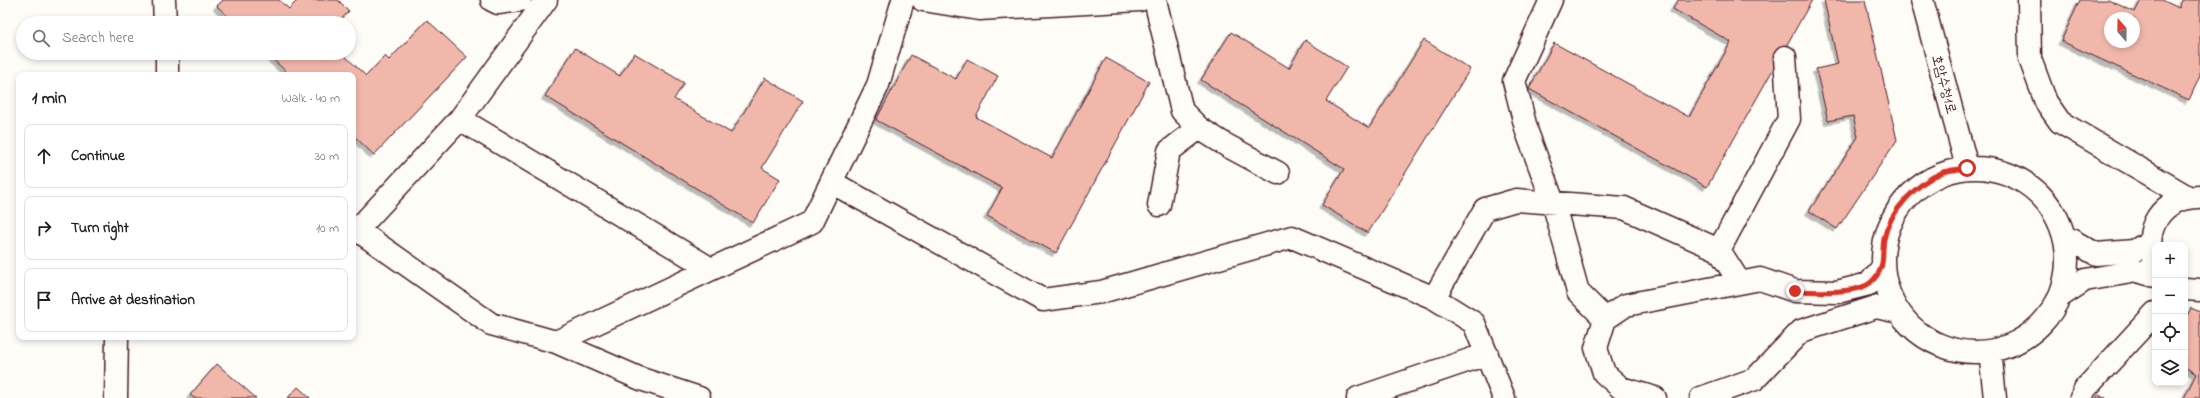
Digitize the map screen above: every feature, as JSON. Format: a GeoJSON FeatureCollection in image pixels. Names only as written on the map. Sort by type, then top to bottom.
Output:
{"type":"FeatureCollection","features":[{"type":"Feature","properties":{"kind":"street"},"geometry":{"type":"LineString","coordinates":[[164,0],[165,16]]}},
{"type":"Feature","properties":{"kind":"street"},"geometry":{"type":"LineString","coordinates":[[492,0],[498,3],[520,0]]}},
{"type":"Feature","properties":{"kind":"street"},"geometry":{"type":"LineString","coordinates":[[356,228],[460,119],[546,0]]}},
{"type":"Feature","properties":{"kind":"street"},"geometry":{"type":"LineString","coordinates":[[556,342],[812,222],[878,85],[903,0]]}},
{"type":"Feature","properties":{"kind":"street"},"geometry":{"type":"LineString","coordinates":[[923,0],[979,9],[1140,0]]}},
{"type":"Feature","properties":{"kind":"street"},"geometry":{"type":"LineString","coordinates":[[1155,0],[1182,111],[1199,128],[1226,145],[1278,173]]}},
{"type":"Feature","properties":{"kind":"street"},"geometry":{"type":"LineString","coordinates":[[1551,0],[1514,80],[1526,132],[1553,202],[1578,292],[1605,319]]}},
{"type":"Feature","properties":{"kind":"street","name":"호암수청1로"},"geometry":{"type":"LineString","coordinates":[[1922,0],[1967,168]]}},
{"type":"Feature","properties":{"kind":"street"},"geometry":{"type":"LineString","coordinates":[[2028,0],[2030,59],[2046,102],[2060,122],[2194,197]]}},
{"type":"Feature","properties":{"kind":"street"},"geometry":{"type":"LineString","coordinates":[[1719,250],[1789,119],[1785,57]]}},
{"type":"Feature","properties":{"kind":"street"},"geometry":{"type":"LineString","coordinates":[[167,60],[167,72]]}},
{"type":"Feature","properties":{"kind":"street"},"geometry":{"type":"LineString","coordinates":[[460,119],[711,269]]}},
{"type":"Feature","properties":{"kind":"street"},"geometry":{"type":"LineString","coordinates":[[1159,205],[1169,151],[1199,128]]}},
{"type":"Feature","properties":{"kind":"street"},"geometry":{"type":"LineString","coordinates":[[1967,168],[2004,172],[2031,186],[2052,208],[2064,236],[2067,267],[2059,297],[2043,322],[2019,341],[1990,351],[1959,351],[1931,341],[1906,323],[1890,297],[1882,268],[1884,238],[1897,210],[1917,188],[1943,172],[1967,168]]}},
{"type":"Feature","properties":{"kind":"street"},"geometry":{"type":"LineString","coordinates":[[831,182],[1043,300],[1101,292],[1292,237],[1434,298],[1474,323],[1504,398]]}},
{"type":"Feature","properties":{"kind":"street"},"geometry":{"type":"LineString","coordinates":[[2152,251],[2150,242],[2153,225],[2161,213],[2172,203],[2194,197]]}},
{"type":"Feature","properties":{"kind":"street"},"geometry":{"type":"LineString","coordinates":[[1434,298],[1485,209],[1516,200],[1624,208],[1719,250],[1740,283]]}},
{"type":"Feature","properties":{"kind":"street"},"geometry":{"type":"LineString","coordinates":[[356,230],[491,324],[556,342],[641,379],[699,398]]}},
{"type":"Feature","properties":{"kind":"street"},"geometry":{"type":"LineString","coordinates":[[2064,236],[2096,254],[2134,251],[2150,242]]}},
{"type":"Feature","properties":{"kind":"street"},"geometry":{"type":"LineString","coordinates":[[1655,398],[1621,388],[1604,373],[1596,348],[1605,319],[1626,305],[1760,279],[1795,291],[1837,292],[1869,284],[1882,268]]}},
{"type":"Feature","properties":{"kind":"street"},"geometry":{"type":"LineString","coordinates":[[2059,297],[2085,280],[2137,271],[2152,275]]}},
{"type":"Feature","properties":{"kind":"street"},"geometry":{"type":"LineString","coordinates":[[2188,289],[2200,290]]}},
{"type":"Feature","properties":{"kind":"street"},"geometry":{"type":"LineString","coordinates":[[1700,398],[1755,379],[1801,331],[1876,307],[1899,312]]}},
{"type":"Feature","properties":{"kind":"street"},"geometry":{"type":"LineString","coordinates":[[2081,398],[2085,389],[2154,314]]}},
{"type":"Feature","properties":{"kind":"street"},"geometry":{"type":"LineString","coordinates":[[116,398],[117,340]]}},
{"type":"Feature","properties":{"kind":"street"},"geometry":{"type":"LineString","coordinates":[[1990,351],[1995,398]]}},
{"type":"Feature","properties":{"kind":"street"},"geometry":{"type":"LineString","coordinates":[[1358,398],[1486,354]]}},
{"type":"Feature","properties":{"kind":"building"},"geometry":{"type":"Polygon","coordinates":[[[223,0],[279,0],[289,9],[298,0],[338,0],[349,11],[344,16],[228,16],[217,6],[223,0]]]}},
{"type":"Feature","properties":{"kind":"building"},"geometry":{"type":"Polygon","coordinates":[[[1678,0],[1812,0],[1707,187],[1529,89],[1554,43],[1689,117],[1731,42],[1673,9],[1678,0]]]}},
{"type":"Feature","properties":{"kind":"building"},"geometry":{"type":"Polygon","coordinates":[[[1824,0],[1865,0],[1897,140],[1837,229],[1809,211],[1858,137],[1853,116],[1828,121],[1816,69],[1838,64],[1824,0]]]}},
{"type":"Feature","properties":{"kind":"building"},"geometry":{"type":"Polygon","coordinates":[[[2080,0],[2108,0],[2135,12],[2141,0],[2162,0],[2179,8],[2182,0],[2200,0],[2200,76],[2189,100],[2061,41],[2080,0]]]}},
{"type":"Feature","properties":{"kind":"building"},"geometry":{"type":"Polygon","coordinates":[[[427,20],[467,57],[374,155],[356,138],[356,72],[287,72],[274,60],[349,60],[366,76],[385,56],[389,60],[427,20]]]}},
{"type":"Feature","properties":{"kind":"building"},"geometry":{"type":"Polygon","coordinates":[[[1231,32],[1289,68],[1305,40],[1347,67],[1326,101],[1369,128],[1424,40],[1470,69],[1368,233],[1322,205],[1344,169],[1201,80],[1231,32]]]}},
{"type":"Feature","properties":{"kind":"building"},"geometry":{"type":"Polygon","coordinates":[[[575,48],[620,76],[634,53],[684,83],[674,99],[731,133],[765,78],[803,101],[762,168],[780,179],[753,223],[545,96],[575,48]]]}},
{"type":"Feature","properties":{"kind":"building"},"geometry":{"type":"Polygon","coordinates":[[[911,55],[956,79],[967,59],[998,76],[976,117],[1052,158],[1106,58],[1149,82],[1056,253],[987,216],[1002,188],[876,120],[911,55]]]}},
{"type":"Feature","properties":{"kind":"building"},"geometry":{"type":"Polygon","coordinates":[[[2191,308],[2200,312],[2200,398],[2184,398],[2196,374],[2188,369],[2188,314],[2191,308]]]}},
{"type":"Feature","properties":{"kind":"building"},"geometry":{"type":"Polygon","coordinates":[[[217,364],[256,398],[194,398],[190,395],[217,364]]]}},
{"type":"Feature","properties":{"kind":"building"},"geometry":{"type":"Polygon","coordinates":[[[298,387],[310,398],[288,398],[298,387]]]}},
{"type":"Feature","properties":{"kind":"building"},"geometry":{"type":"Polygon","coordinates":[[[2099,394],[2106,398],[2096,398],[2099,394]]]}},
{"type":"Feature","properties":{"kind":"route"},"geometry":{"type":"LineString","coordinates":[[1795,291],[1837,292],[1869,284],[1882,268],[1884,238],[1897,210],[1917,188],[1943,172],[1967,168]]}}]}
